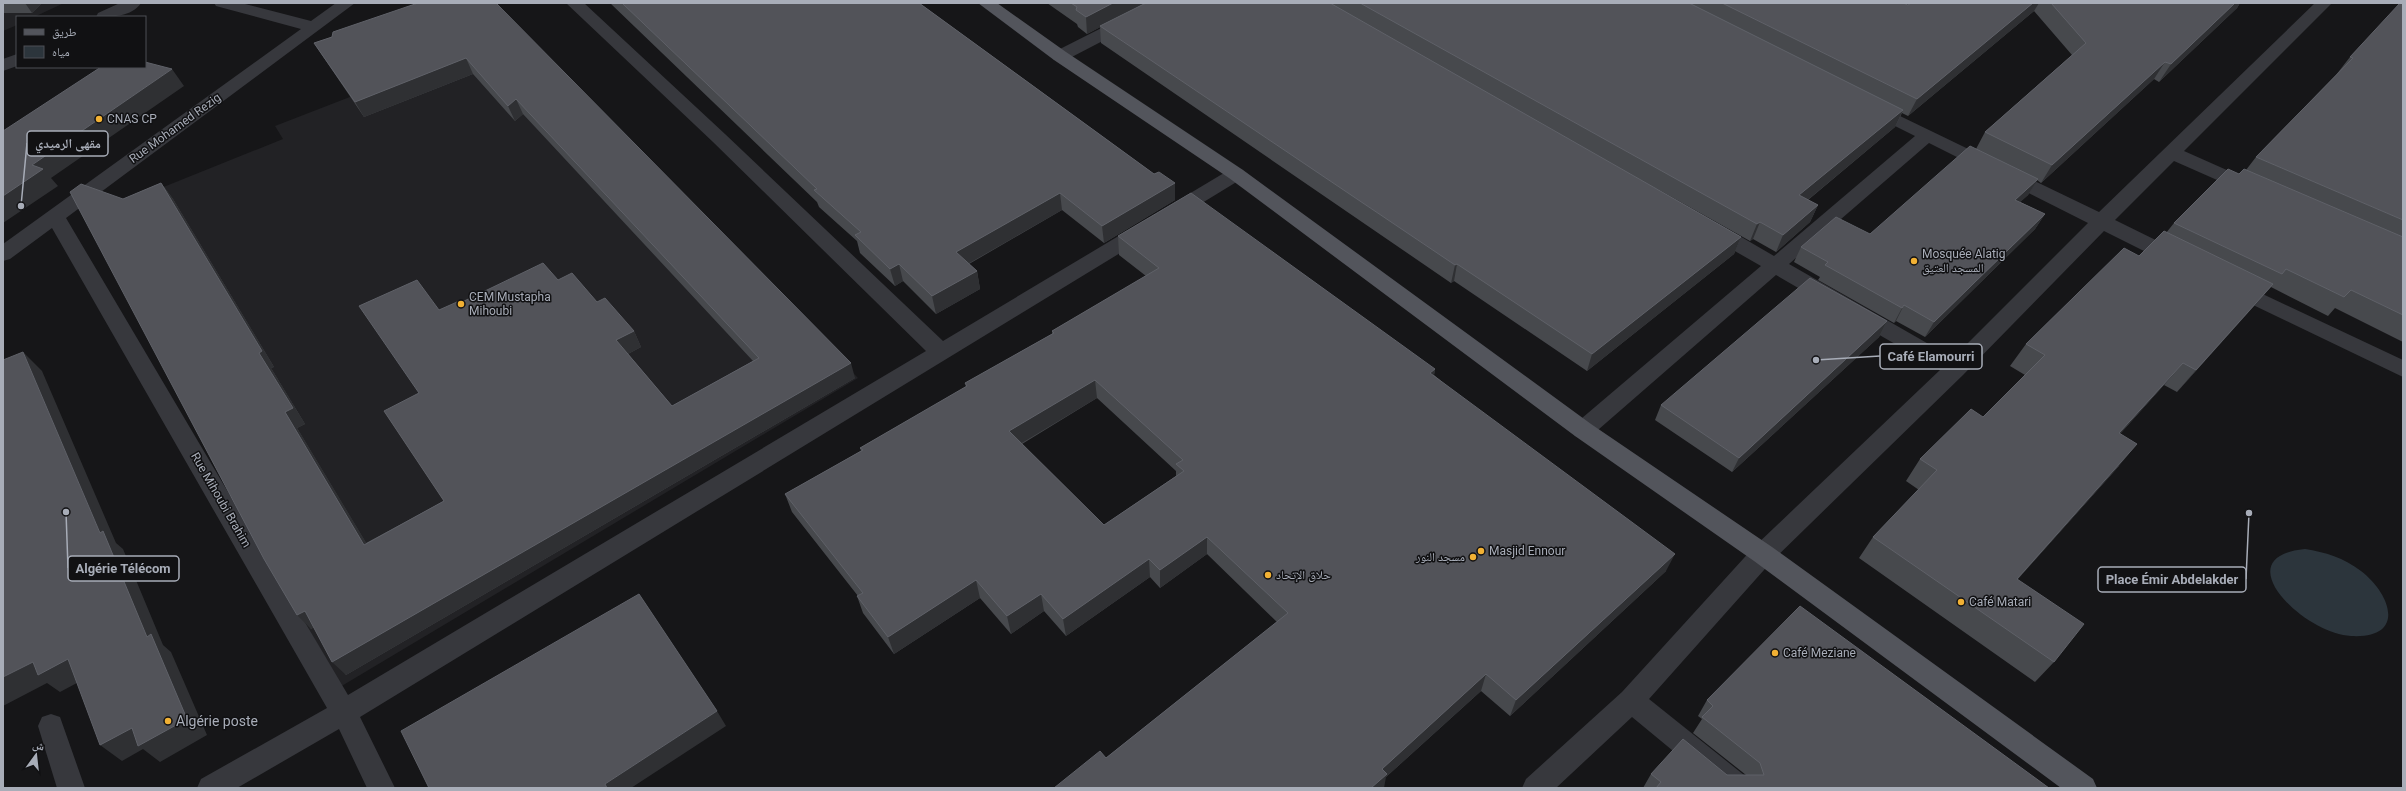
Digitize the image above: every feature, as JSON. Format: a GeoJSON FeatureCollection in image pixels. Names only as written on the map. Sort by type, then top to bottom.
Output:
{"type":"FeatureCollection","features":[{"type":"Feature","properties":{"kind":"main road"},"geometry":{"type":"LineString","coordinates":[[986,3],[1060,56],[1236,174],[1584,430],[1763,554],[2084,788]]}},
{"type":"Feature","properties":{"kind":"street"},"geometry":{"type":"LineString","coordinates":[[106,16],[133,3]]}},
{"type":"Feature","properties":{"kind":"street"},"geometry":{"type":"LineString","coordinates":[[222,3],[314,27]]}},
{"type":"Feature","properties":{"kind":"street","name":"Rue Mohamed Rezig"},"geometry":{"type":"LineString","coordinates":[[3,254],[347,3]]}},
{"type":"Feature","properties":{"kind":"street"},"geometry":{"type":"LineString","coordinates":[[574,3],[719,138],[940,351]]}},
{"type":"Feature","properties":{"kind":"street"},"geometry":{"type":"LineString","coordinates":[[1060,56],[1164,3]]}},
{"type":"Feature","properties":{"kind":"street"},"geometry":{"type":"LineString","coordinates":[[1536,788],[1631,700],[1763,554],[1955,369],[2101,222],[2324,3]]}},
{"type":"Feature","properties":{"kind":"street"},"geometry":{"type":"LineString","coordinates":[[3,66],[16,60]]}},
{"type":"Feature","properties":{"kind":"street"},"geometry":{"type":"LineString","coordinates":[[1856,99],[2192,266]]}},
{"type":"Feature","properties":{"kind":"street"},"geometry":{"type":"LineString","coordinates":[[1584,430],[1776,266],[1926,135]]}},
{"type":"Feature","properties":{"kind":"street"},"geometry":{"type":"LineString","coordinates":[[2172,153],[2266,194]]}},
{"type":"Feature","properties":{"kind":"street"},"geometry":{"type":"LineString","coordinates":[[210,788],[344,712],[940,351],[1236,174]]}},
{"type":"Feature","properties":{"kind":"street","name":"Rue Mihoubi Brahim"},"geometry":{"type":"LineString","coordinates":[[55,215],[344,712],[381,788]]}},
{"type":"Feature","properties":{"kind":"street"},"geometry":{"type":"LineString","coordinates":[[1693,219],[1955,369]]}},
{"type":"Feature","properties":{"kind":"street"},"geometry":{"type":"LineString","coordinates":[[2220,280],[2403,369]]}},
{"type":"Feature","properties":{"kind":"street"},"geometry":{"type":"LineString","coordinates":[[1631,700],[1739,788]]}},
{"type":"Feature","properties":{"kind":"street"},"geometry":{"type":"LineString","coordinates":[[51,726],[71,788]]}},
{"type":"Feature","properties":{"kind":"shaded area"},"geometry":{"type":"Polygon","coordinates":[[[3,3],[64,3],[36,16],[16,16],[16,25],[3,31],[3,3]]]}},
{"type":"Feature","properties":{"kind":"shaded area","name":"CEM Mustapha Mihoubi"},"geometry":{"type":"Polygon","coordinates":[[[492,3],[858,378],[340,687],[89,217],[283,139],[275,126],[466,52],[492,3]]]}},
{"type":"Feature","properties":{"kind":"water"},"geometry":{"type":"Polygon","coordinates":[[[2305,549],[2341,559],[2355,566],[2361,571],[2372,581],[2386,603],[2388,614],[2387,623],[2380,630],[2368,635],[2351,636],[2333,632],[2313,623],[2295,610],[2280,595],[2272,580],[2271,566],[2282,555],[2305,549]]]}},
{"type":"Feature","properties":{"kind":"building"},"geometry":{"type":"Polygon","coordinates":[[[418,3],[496,3],[851,363],[332,662],[305,611],[297,615],[264,559],[70,192],[81,184],[123,199],[161,183],[262,351],[259,353],[293,408],[285,412],[364,545],[444,501],[384,411],[419,393],[359,306],[417,280],[439,310],[457,302],[458,304],[543,263],[558,280],[572,273],[597,302],[605,298],[634,331],[616,340],[672,406],[759,358],[516,99],[508,106],[466,58],[355,102],[314,43],[332,37],[333,32],[418,3]]]}},
{"type":"Feature","properties":{"kind":"building"},"geometry":{"type":"Polygon","coordinates":[[[622,3],[919,3],[1154,174],[1159,172],[1175,183],[1102,226],[1060,193],[956,252],[977,271],[932,296],[899,264],[890,269],[855,235],[861,232],[814,190],[817,189],[622,3]]]}},
{"type":"Feature","properties":{"kind":"building"},"geometry":{"type":"Polygon","coordinates":[[[1071,3],[1113,3],[1086,17],[1076,10],[1077,7],[1071,3]]]}},
{"type":"Feature","properties":{"kind":"building"},"geometry":{"type":"Polygon","coordinates":[[[1146,3],[1330,3],[1741,237],[1592,354],[1457,264],[1455,265],[1100,26],[1146,3]]]}},
{"type":"Feature","properties":{"kind":"building"},"geometry":{"type":"Polygon","coordinates":[[[1360,3],[1689,3],[1903,110],[1799,195],[1818,205],[1783,235],[1760,222],[1757,224],[1360,3]]]}},
{"type":"Feature","properties":{"kind":"building"},"geometry":{"type":"Polygon","coordinates":[[[1722,3],[1903,3],[1908,5],[1911,3],[2033,3],[1917,99],[1722,3]]]}},
{"type":"Feature","properties":{"kind":"building"},"geometry":{"type":"Polygon","coordinates":[[[2051,3],[2235,3],[2171,64],[2165,62],[2052,165],[1985,132],[2086,43],[2051,3]]]}},
{"type":"Feature","properties":{"kind":"building"},"geometry":{"type":"Polygon","coordinates":[[[2400,3],[2403,3],[2403,220],[2256,157],[2353,58],[2350,57],[2400,3]]]}},
{"type":"Feature","properties":{"kind":"building"},"geometry":{"type":"Polygon","coordinates":[[[146,62],[172,69],[32,165],[43,169],[3,196],[3,131],[99,68],[146,68],[146,62]]]}},
{"type":"Feature","properties":{"kind":"building","name":"Mosquée Alatig المسجد العتيق"},"geometry":{"type":"Polygon","coordinates":[[[1970,146],[2038,179],[2015,200],[2045,214],[1934,322],[1904,305],[1902,308],[1825,265],[1828,262],[1801,247],[1836,217],[1870,234],[1970,146]]]}},
{"type":"Feature","properties":{"kind":"building"},"geometry":{"type":"Polygon","coordinates":[[[2228,169],[2239,174],[2244,169],[2403,237],[2403,315],[2351,290],[2344,297],[2286,269],[2282,274],[2174,223],[2228,169]]]}},
{"type":"Feature","properties":{"kind":"building"},"geometry":{"type":"Polygon","coordinates":[[[1191,193],[1435,369],[1430,373],[1675,554],[1516,700],[1486,674],[1382,769],[1387,774],[1371,788],[1054,788],[1100,751],[1106,758],[1288,613],[1207,537],[1160,570],[1149,559],[1063,619],[1041,594],[1007,616],[976,580],[888,637],[857,596],[863,593],[785,494],[863,450],[860,448],[967,386],[965,383],[1054,333],[1052,331],[1159,268],[1118,236],[1191,193]],[[1095,380],[1009,431],[1104,525],[1184,471],[1176,464],[1183,460],[1095,380]]]}},
{"type":"Feature","properties":{"kind":"building"},"geometry":{"type":"Polygon","coordinates":[[[2164,231],[2273,284],[2196,370],[2183,363],[2119,433],[2137,444],[2017,579],[2084,624],[2054,662],[1873,537],[1937,470],[1920,459],[1971,409],[1983,417],[2045,355],[2026,344],[2124,248],[2139,256],[2164,231]]]}},
{"type":"Feature","properties":{"kind":"building"},"geometry":{"type":"Polygon","coordinates":[[[1810,278],[1887,321],[1739,458],[1661,405],[1810,278]]]}},
{"type":"Feature","properties":{"kind":"building"},"geometry":{"type":"Polygon","coordinates":[[[23,352],[100,533],[103,531],[147,637],[151,634],[187,719],[138,746],[132,728],[100,745],[68,659],[38,675],[33,662],[3,677],[3,360],[23,352]]]}},
{"type":"Feature","properties":{"kind":"building"},"geometry":{"type":"Polygon","coordinates":[[[639,594],[717,711],[605,784],[607,788],[429,788],[401,731],[639,594]]]}},
{"type":"Feature","properties":{"kind":"building"},"geometry":{"type":"Polygon","coordinates":[[[1800,606],[2049,788],[1656,788],[1661,782],[1651,774],[1683,739],[1727,775],[1764,775],[1760,763],[1702,717],[1713,706],[1707,700],[1800,606]]]}},
{"type":"Feature","properties":{"kind":"place","name":"CNAS CP"},"geometry":{"type":"Point","coordinates":[99,119]}},
{"type":"Feature","properties":{"kind":"place","name":"مقهى الرميدي"},"geometry":{"type":"Point","coordinates":[21,206]}},
{"type":"Feature","properties":{"kind":"place","name":"Mosquée Alatig المسجد العتيق"},"geometry":{"type":"Point","coordinates":[1914,261]}},
{"type":"Feature","properties":{"kind":"place","name":"CEM Mustapha Mihoubi"},"geometry":{"type":"Point","coordinates":[461,304]}},
{"type":"Feature","properties":{"kind":"place","name":"Café Elamourri"},"geometry":{"type":"Point","coordinates":[1816,360]}},
{"type":"Feature","properties":{"kind":"place","name":"Algérie Télécom"},"geometry":{"type":"Point","coordinates":[66,512]}},
{"type":"Feature","properties":{"kind":"place","name":"Place Émir Abdelakder"},"geometry":{"type":"Point","coordinates":[2249,513]}},
{"type":"Feature","properties":{"kind":"place","name":"Masjid Ennour"},"geometry":{"type":"Point","coordinates":[1481,551]}},
{"type":"Feature","properties":{"kind":"place","name":"مسجد النور"},"geometry":{"type":"Point","coordinates":[1473,557]}},
{"type":"Feature","properties":{"kind":"place","name":"حلاق الإتحاد"},"geometry":{"type":"Point","coordinates":[1268,575]}},
{"type":"Feature","properties":{"kind":"place","name":"Café Matari"},"geometry":{"type":"Point","coordinates":[1961,602]}},
{"type":"Feature","properties":{"kind":"place","name":"Café Meziane"},"geometry":{"type":"Point","coordinates":[1775,653]}},
{"type":"Feature","properties":{"kind":"place","name":"Algérie poste"},"geometry":{"type":"Point","coordinates":[168,721]}}]}
